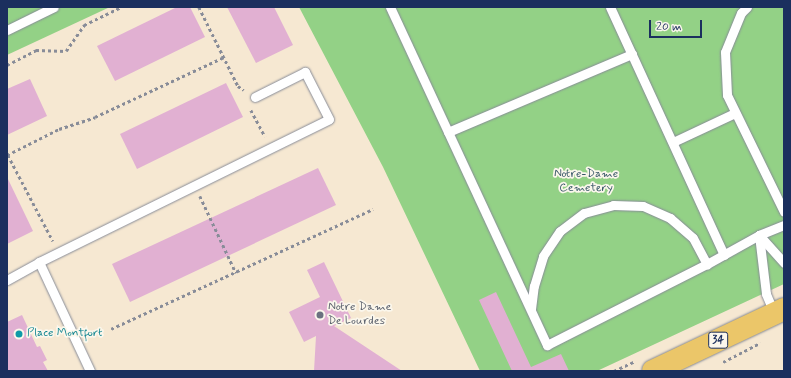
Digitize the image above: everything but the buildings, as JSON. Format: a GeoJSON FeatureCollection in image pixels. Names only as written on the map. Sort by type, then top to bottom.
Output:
{"type":"FeatureCollection","features":[{"type":"Feature","properties":{"kind":"main road","name":"34"},"geometry":{"type":"LineString","coordinates":[[653,371],[779,312]]}},
{"type":"Feature","properties":{"kind":"lane"},"geometry":{"type":"LineString","coordinates":[[7,30],[54,7]]}},
{"type":"Feature","properties":{"kind":"lane"},"geometry":{"type":"LineString","coordinates":[[390,7],[547,345],[707,264],[760,235],[784,225]]}},
{"type":"Feature","properties":{"kind":"lane"},"geometry":{"type":"LineString","coordinates":[[610,7],[674,142],[724,255]]}},
{"type":"Feature","properties":{"kind":"lane"},"geometry":{"type":"LineString","coordinates":[[747,7],[741,13],[725,52],[727,95],[784,212]]}},
{"type":"Feature","properties":{"kind":"lane"},"geometry":{"type":"LineString","coordinates":[[448,132],[632,54]]}},
{"type":"Feature","properties":{"kind":"lane"},"geometry":{"type":"LineString","coordinates":[[7,280],[59,252],[329,119],[306,72],[255,97]]}},
{"type":"Feature","properties":{"kind":"lane"},"geometry":{"type":"LineString","coordinates":[[674,142],[735,113]]}},
{"type":"Feature","properties":{"kind":"lane"},"geometry":{"type":"LineString","coordinates":[[531,311],[534,286],[543,256],[560,231],[584,213],[612,205],[643,206],[670,218],[692,238],[707,264]]}},
{"type":"Feature","properties":{"kind":"lane"},"geometry":{"type":"LineString","coordinates":[[760,235],[784,262]]}},
{"type":"Feature","properties":{"kind":"lane"},"geometry":{"type":"LineString","coordinates":[[760,235],[766,294],[779,312]]}},
{"type":"Feature","properties":{"kind":"lane"},"geometry":{"type":"LineString","coordinates":[[39,262],[90,371]]}},
{"type":"Feature","properties":{"kind":"path"},"geometry":{"type":"LineString","coordinates":[[7,65],[36,50],[66,52],[84,25],[121,7]]}},
{"type":"Feature","properties":{"kind":"path"},"geometry":{"type":"LineString","coordinates":[[199,7],[238,86],[255,97],[250,108],[271,147]]}},
{"type":"Feature","properties":{"kind":"path"},"geometry":{"type":"LineString","coordinates":[[59,252],[8,155],[59,129],[96,117],[224,57]]}},
{"type":"Feature","properties":{"kind":"path"},"geometry":{"type":"LineString","coordinates":[[195,185],[236,273]]}},
{"type":"Feature","properties":{"kind":"path"},"geometry":{"type":"LineString","coordinates":[[111,329],[373,209]]}},
{"type":"Feature","properties":{"kind":"green space"},"geometry":{"type":"Polygon","coordinates":[[[7,7],[110,7],[7,55],[7,7]]]}},
{"type":"Feature","properties":{"kind":"green space","name":"Notre-Dame Cemetery"},"geometry":{"type":"Polygon","coordinates":[[[299,7],[784,7],[784,284],[597,371],[480,371],[383,167],[299,7]]]}},
{"type":"Feature","properties":{"kind":"place","name":"Notre Dame De Lourdes"},"geometry":{"type":"Point","coordinates":[320,315]}},
{"type":"Feature","properties":{"kind":"place","name":"Place Montfort"},"geometry":{"type":"Point","coordinates":[19,334]}}]}
